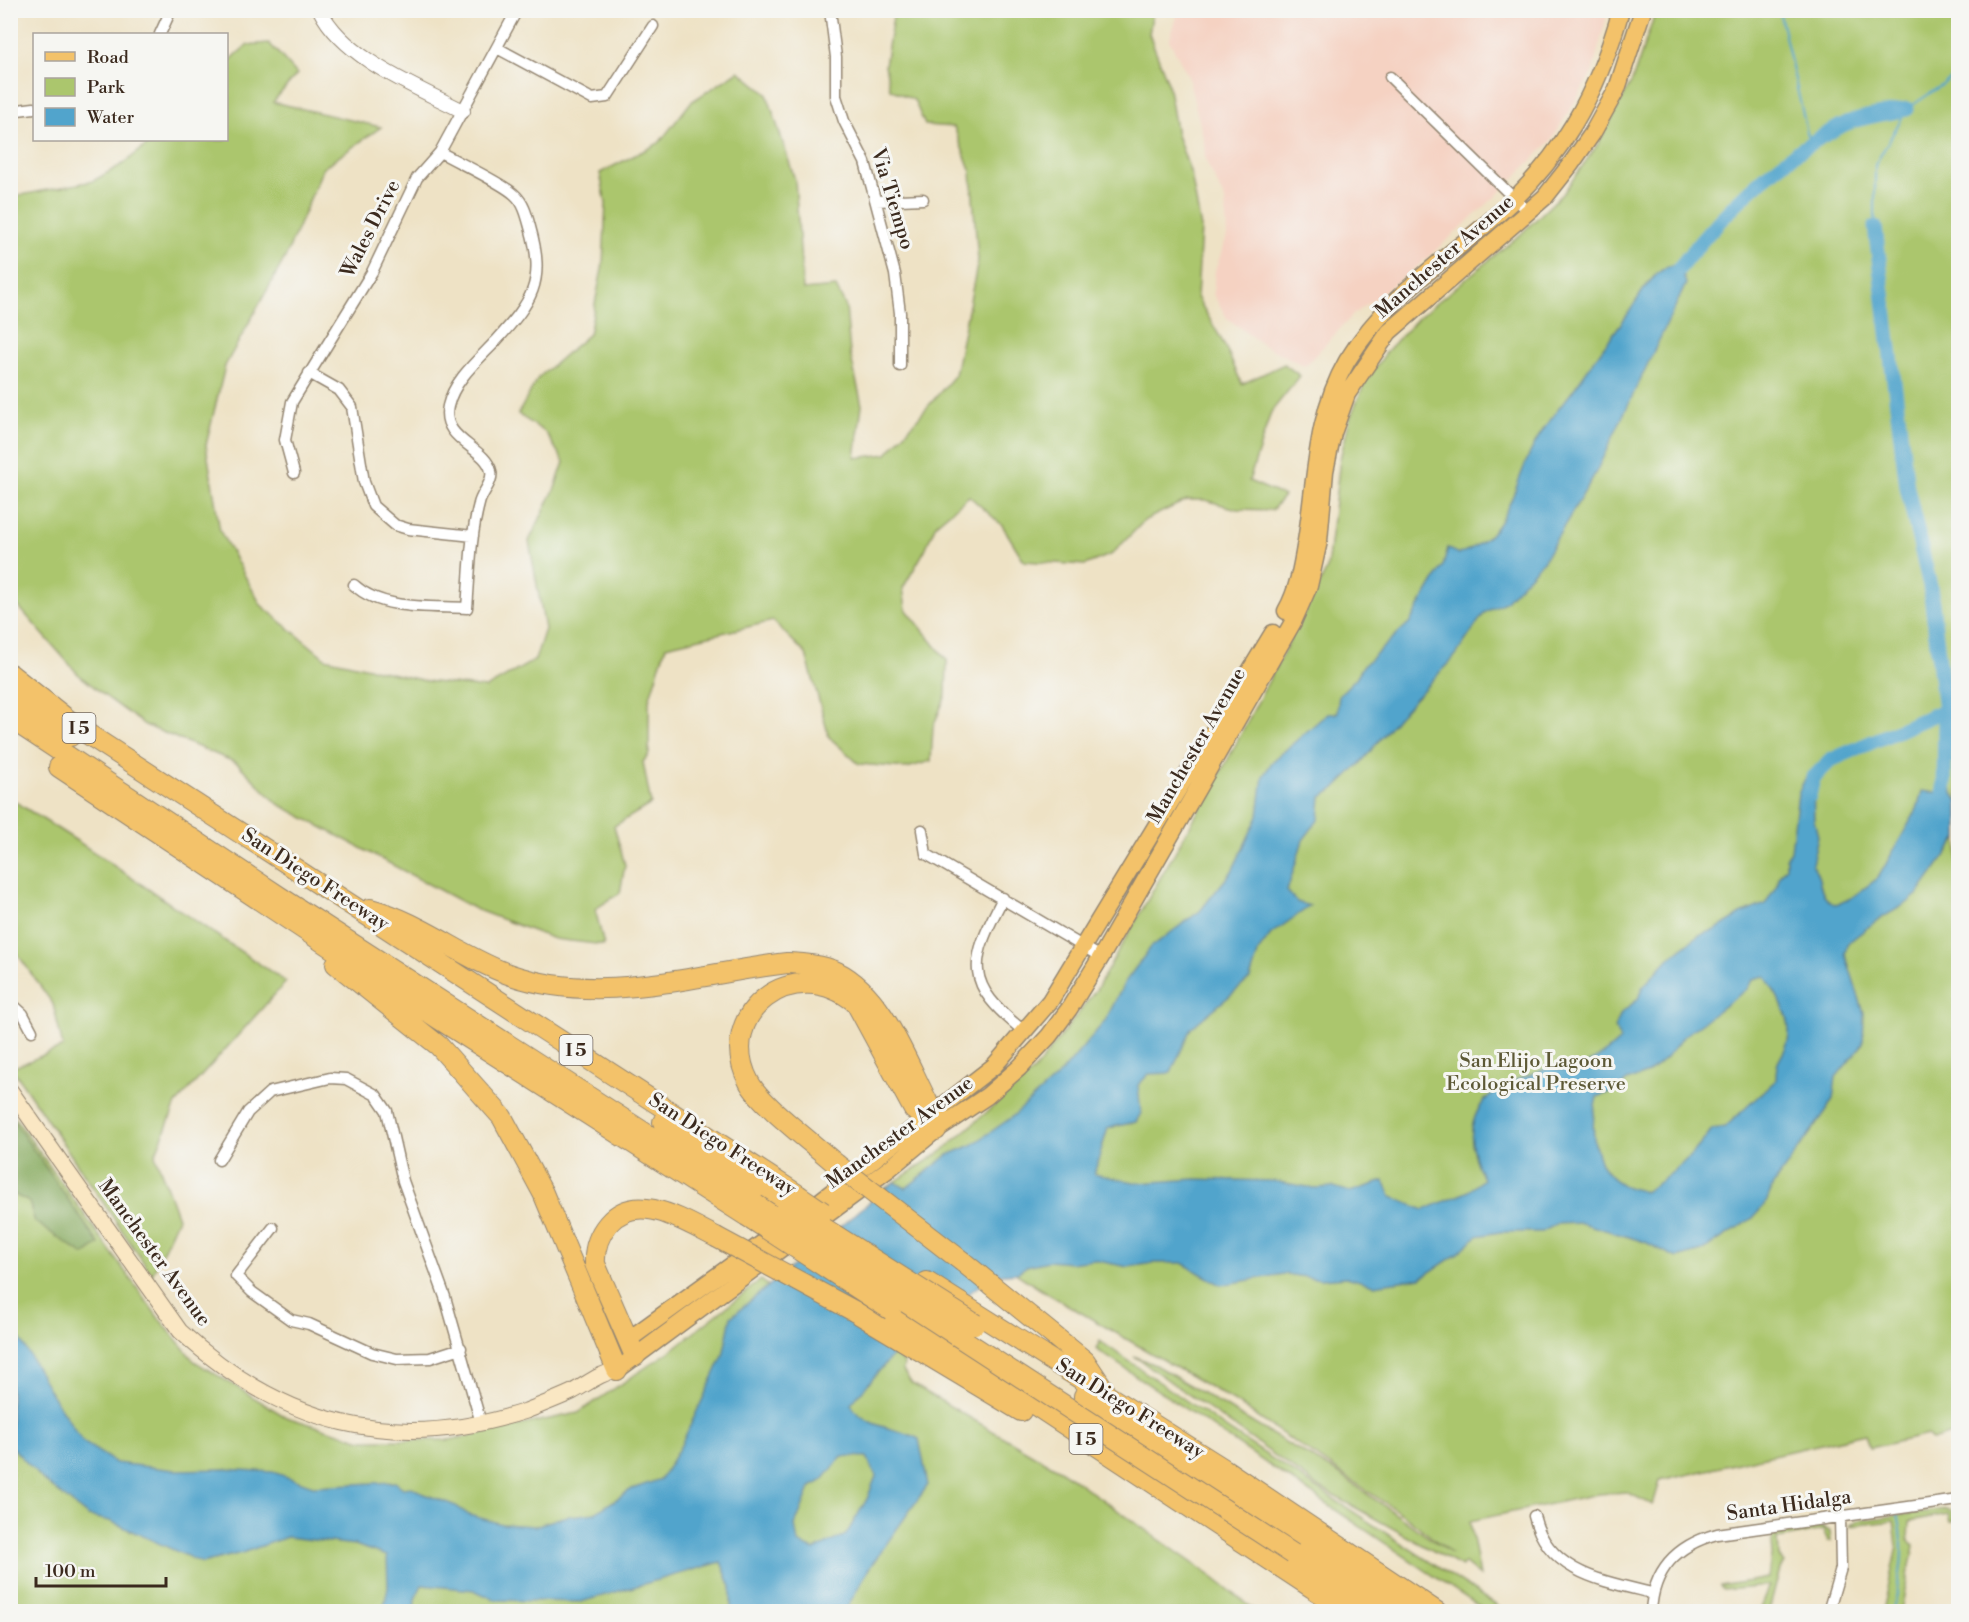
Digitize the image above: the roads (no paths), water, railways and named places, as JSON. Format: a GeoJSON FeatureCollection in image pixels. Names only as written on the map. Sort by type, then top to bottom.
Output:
{"type":"FeatureCollection","features":[{"type":"Feature","properties":{"kind":"highway","name":"San Diego Freeway"},"geometry":{"type":"LineString","coordinates":[[10,674],[77,727],[354,905],[792,1199],[979,1320],[1108,1395],[1437,1611]]}},
{"type":"Feature","properties":{"kind":"highway"},"geometry":{"type":"LineString","coordinates":[[10,695],[792,1199]]}},
{"type":"Feature","properties":{"kind":"highway"},"geometry":{"type":"LineString","coordinates":[[10,718],[751,1211]]}},
{"type":"Feature","properties":{"kind":"highway","name":"I 5"},"geometry":{"type":"LineString","coordinates":[[10,733],[659,1162],[751,1211],[1286,1560],[1349,1611]]}},
{"type":"Feature","properties":{"kind":"highway"},"geometry":{"type":"LineString","coordinates":[[354,905],[398,916],[482,963],[544,984],[585,989],[631,988],[787,963],[812,965],[836,971],[863,989],[878,1007],[927,1101],[932,1123]]}},
{"type":"Feature","properties":{"kind":"highway"},"geometry":{"type":"LineString","coordinates":[[315,936],[335,964],[439,1046],[502,1118],[526,1158],[543,1193],[610,1365]]}},
{"type":"Feature","properties":{"kind":"highway"},"geometry":{"type":"LineString","coordinates":[[932,1123],[914,1110],[856,1003],[841,991],[820,984],[795,984],[778,990],[762,999],[742,1031],[740,1051],[743,1067],[749,1083],[761,1098],[836,1164],[1085,1361],[1108,1395]]}},
{"type":"Feature","properties":{"kind":"highway"},"geometry":{"type":"LineString","coordinates":[[632,1348],[595,1264],[594,1253],[600,1234],[611,1220],[632,1210],[646,1208],[669,1213],[854,1311],[929,1357],[1286,1560],[1381,1611]]}},
{"type":"Feature","properties":{"kind":"highway"},"geometry":{"type":"LineString","coordinates":[[979,1320],[1413,1611]]}},
{"type":"Feature","properties":{"kind":"main road","name":"Manchester Avenue"},"geometry":{"type":"LineString","coordinates":[[10,1090],[180,1331],[209,1358],[276,1401],[347,1425],[396,1431],[431,1431],[481,1423],[560,1398],[610,1365],[890,1168],[957,1096],[994,1066],[1050,1001],[1289,606],[1301,571],[1318,439],[1331,396],[1347,363],[1370,328],[1399,295],[1515,198],[1535,179],[1561,146],[1592,94],[1610,50],[1621,10]]}},
{"type":"Feature","properties":{"kind":"main road","name":"Manchester Avenue"},"geometry":{"type":"LineString","coordinates":[[932,1123],[987,1096],[1019,1068],[1069,1009],[1273,657],[1309,586],[1319,541],[1325,471],[1333,433],[1347,394],[1389,332],[1545,197],[1592,134],[1617,89],[1643,10]]}},
{"type":"Feature","properties":{"kind":"street"},"geometry":{"type":"LineString","coordinates":[[160,33],[171,10]]}},
{"type":"Feature","properties":{"kind":"street"},"geometry":{"type":"LineString","coordinates":[[320,10],[349,46],[370,61],[463,111]]}},
{"type":"Feature","properties":{"kind":"street","name":"Wales Drive"},"geometry":{"type":"LineString","coordinates":[[294,473],[287,453],[286,428],[292,402],[372,272],[417,178],[440,152],[517,10]]}},
{"type":"Feature","properties":{"kind":"street","name":"Via Tiempo"},"geometry":{"type":"LineString","coordinates":[[830,10],[836,57],[836,96],[844,121],[865,162],[895,274],[900,313],[900,366]]}},
{"type":"Feature","properties":{"kind":"street"},"geometry":{"type":"LineString","coordinates":[[497,48],[592,99],[607,97],[653,26]]}},
{"type":"Feature","properties":{"kind":"street"},"geometry":{"type":"LineString","coordinates":[[1390,77],[1528,212]]}},
{"type":"Feature","properties":{"kind":"street"},"geometry":{"type":"LineString","coordinates":[[10,111],[33,108]]}},
{"type":"Feature","properties":{"kind":"street"},"geometry":{"type":"LineString","coordinates":[[354,585],[371,598],[386,602],[467,608],[473,536],[479,502],[490,482],[491,470],[482,457],[462,442],[450,425],[447,408],[454,387],[525,309],[534,289],[534,243],[524,209],[514,194],[440,152]]}},
{"type":"Feature","properties":{"kind":"street"},"geometry":{"type":"LineString","coordinates":[[876,201],[923,199]]}},
{"type":"Feature","properties":{"kind":"street"},"geometry":{"type":"LineString","coordinates":[[309,373],[339,390],[352,407],[364,482],[373,506],[395,525],[408,529],[473,536]]}},
{"type":"Feature","properties":{"kind":"street"},"geometry":{"type":"LineString","coordinates":[[922,830],[926,854],[1101,957]]}},
{"type":"Feature","properties":{"kind":"street"},"geometry":{"type":"LineString","coordinates":[[1003,898],[981,942],[978,970],[988,998],[1025,1032]]}},
{"type":"Feature","properties":{"kind":"street"},"geometry":{"type":"LineString","coordinates":[[10,1002],[22,1014],[32,1031]]}},
{"type":"Feature","properties":{"kind":"street"},"geometry":{"type":"LineString","coordinates":[[219,1160],[248,1112],[270,1092],[330,1078],[346,1079],[367,1088],[376,1095],[387,1112],[403,1181],[461,1348],[481,1423]]}},
{"type":"Feature","properties":{"kind":"street"},"geometry":{"type":"LineString","coordinates":[[273,1228],[236,1276],[252,1292],[291,1320],[309,1324],[372,1353],[397,1359],[429,1358],[461,1348]]}},
{"type":"Feature","properties":{"kind":"street","name":"Santa Hidalga"},"geometry":{"type":"LineString","coordinates":[[1652,1593],[1667,1563],[1682,1548],[1697,1540],[1717,1534],[1959,1500]]}},
{"type":"Feature","properties":{"kind":"street"},"geometry":{"type":"LineString","coordinates":[[1534,1516],[1537,1528],[1551,1552],[1567,1567],[1592,1578],[1652,1593],[1651,1611]]}},
{"type":"Feature","properties":{"kind":"street"},"geometry":{"type":"LineString","coordinates":[[1828,1611],[1841,1568],[1840,1516]]}},
{"type":"Feature","properties":{"kind":"water"},"geometry":{"type":"Polygon","coordinates":[[[1668,266],[1681,266],[1686,284],[1595,474],[1544,560],[1505,602],[1484,613],[1456,655],[1398,717],[1360,764],[1333,790],[1321,797],[1319,819],[1303,840],[1287,891],[1297,902],[1310,906],[1271,934],[1259,950],[1250,979],[1191,1028],[1171,1073],[1149,1074],[1138,1085],[1141,1113],[1136,1122],[1108,1128],[1094,1174],[1139,1183],[1195,1179],[1273,1181],[1314,1188],[1334,1187],[1350,1192],[1384,1181],[1392,1197],[1424,1210],[1469,1191],[1483,1179],[1472,1145],[1472,1130],[1483,1103],[1493,1093],[1507,1084],[1542,1070],[1552,1068],[1570,1070],[1603,1054],[1620,1040],[1615,1027],[1621,1013],[1638,999],[1642,988],[1668,959],[1699,935],[1715,930],[1741,914],[1765,904],[1777,885],[1778,877],[1786,867],[1786,858],[1791,851],[1798,793],[1806,777],[1813,778],[1814,820],[1818,836],[1812,864],[1823,892],[1830,902],[1836,905],[1851,898],[1878,878],[1917,809],[1922,791],[1940,793],[1942,784],[1940,777],[1943,774],[1958,802],[1958,838],[1919,893],[1906,904],[1876,921],[1848,943],[1845,953],[1864,1013],[1863,1044],[1836,1077],[1833,1099],[1826,1111],[1773,1185],[1766,1203],[1753,1218],[1702,1251],[1677,1258],[1645,1242],[1582,1223],[1557,1224],[1542,1232],[1500,1232],[1477,1236],[1456,1255],[1421,1278],[1374,1285],[1346,1277],[1321,1279],[1284,1274],[1221,1285],[1182,1263],[1154,1263],[1128,1267],[1093,1260],[1071,1263],[1048,1261],[1027,1266],[1017,1273],[992,1275],[891,1357],[851,1404],[857,1412],[873,1423],[919,1439],[928,1485],[870,1567],[845,1611],[731,1611],[731,1587],[721,1562],[581,1602],[495,1600],[474,1590],[422,1585],[415,1599],[414,1612],[383,1611],[388,1587],[387,1556],[355,1545],[287,1537],[242,1553],[202,1563],[110,1521],[88,1516],[43,1480],[11,1446],[10,1321],[55,1400],[83,1442],[116,1463],[175,1470],[224,1469],[273,1472],[313,1486],[395,1482],[403,1488],[412,1487],[456,1506],[469,1515],[502,1524],[535,1526],[563,1517],[595,1513],[632,1489],[661,1479],[680,1447],[723,1356],[731,1317],[894,1182],[906,1188],[948,1155],[972,1145],[1012,1117],[1062,1072],[1105,1021],[1125,982],[1151,947],[1200,911],[1232,871],[1258,816],[1263,776],[1273,761],[1321,719],[1328,714],[1337,713],[1339,695],[1356,678],[1363,666],[1410,622],[1443,566],[1448,548],[1458,554],[1476,546],[1499,523],[1542,431],[1643,290],[1660,271],[1668,266]],[[1765,976],[1753,979],[1747,989],[1683,1037],[1666,1058],[1648,1073],[1627,1081],[1617,1090],[1597,1097],[1594,1120],[1595,1145],[1598,1157],[1611,1177],[1626,1187],[1644,1192],[1690,1156],[1712,1129],[1725,1127],[1776,1080],[1778,1063],[1787,1044],[1789,1026],[1784,1008],[1765,976]],[[842,1456],[823,1480],[810,1488],[795,1525],[798,1543],[814,1550],[846,1535],[867,1499],[876,1476],[867,1457],[842,1456]]]}},
{"type":"Feature","properties":{"kind":"waterway"},"geometry":{"type":"LineString","coordinates":[[1779,10],[1810,145]]}},
{"type":"Feature","properties":{"kind":"waterway"},"geometry":{"type":"LineString","coordinates":[[1875,227],[1875,165],[1907,109],[1958,74]]}},
{"type":"Feature","properties":{"kind":"waterway"},"geometry":{"type":"LineString","coordinates":[[1669,282],[1725,215],[1746,194],[1791,157],[1848,123],[1907,109]]}},
{"type":"Feature","properties":{"kind":"waterway"},"geometry":{"type":"LineString","coordinates":[[1875,227],[1907,487],[1930,586],[1945,710],[1944,795]]}},
{"type":"Feature","properties":{"kind":"waterway"},"geometry":{"type":"LineString","coordinates":[[1809,796],[1813,778],[1831,760],[1945,710]]}},
{"type":"Feature","properties":{"kind":"waterway"},"geometry":{"type":"LineString","coordinates":[[1943,763],[1958,759]]}},
{"type":"Feature","properties":{"kind":"waterway"},"geometry":{"type":"LineString","coordinates":[[1891,1612],[1902,1551],[1898,1514]]}},
{"type":"Feature","properties":{"kind":"park label","name":"San Elijo Lagoon Ecological Preserve"},"geometry":{"type":"Point","coordinates":[1536,1072]}}]}
